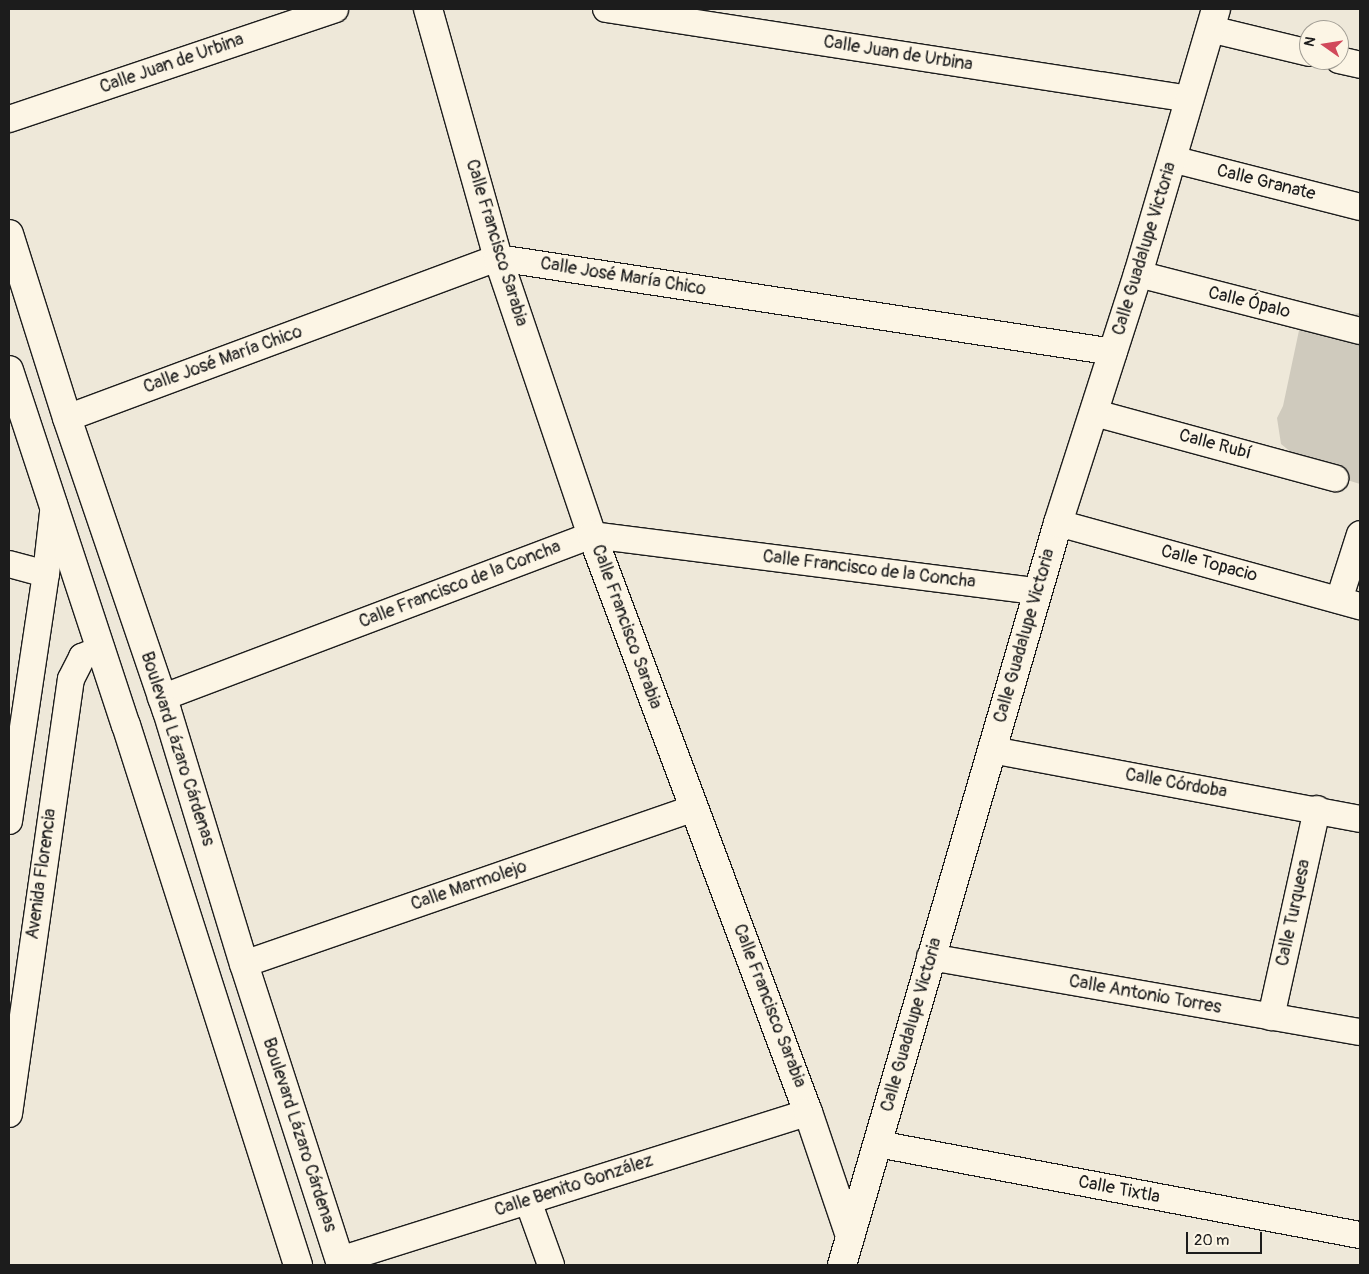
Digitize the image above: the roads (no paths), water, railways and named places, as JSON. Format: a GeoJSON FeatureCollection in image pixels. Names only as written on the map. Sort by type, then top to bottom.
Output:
{"type":"FeatureCollection","features":[{"type":"Feature","properties":{"kind":"street","name":"Calle Juan de Urbina"},"geometry":{"type":"LineString","coordinates":[[9,119],[335,9]]}},
{"type":"Feature","properties":{"kind":"street","name":"Calle Francisco Sarabia"},"geometry":{"type":"LineString","coordinates":[[428,9],[498,258],[592,535],[808,1112],[850,1236]]}},
{"type":"Feature","properties":{"kind":"street","name":"Calle Juan de Urbina"},"geometry":{"type":"LineString","coordinates":[[606,9],[1190,99]]}},
{"type":"Feature","properties":{"kind":"street","name":"Calle Guadalupe Victoria"},"geometry":{"type":"LineString","coordinates":[[842,1265],[930,957],[1058,523],[1095,413],[1138,274],[1213,19]]}},
{"type":"Feature","properties":{"kind":"street"},"geometry":{"type":"LineString","coordinates":[[1213,19],[1299,49]]}},
{"type":"Feature","properties":{"kind":"street","name":"Calle Granate"},"geometry":{"type":"LineString","coordinates":[[1172,159],[1360,207]]}},
{"type":"Feature","properties":{"kind":"street","name":"Boulevard Lázaro Cárdenas"},"geometry":{"type":"LineString","coordinates":[[9,234],[67,418],[162,698],[244,964],[340,1263]]}},
{"type":"Feature","properties":{"kind":"street","name":"Calle José María Chico"},"geometry":{"type":"LineString","coordinates":[[67,418],[498,258],[1114,352]]}},
{"type":"Feature","properties":{"kind":"street","name":"Calle Ópalo"},"geometry":{"type":"LineString","coordinates":[[1138,274],[1360,331]]}},
{"type":"Feature","properties":{"kind":"street"},"geometry":{"type":"LineString","coordinates":[[9,370],[101,649],[298,1265]]}},
{"type":"Feature","properties":{"kind":"street","name":"Calle Rubí"},"geometry":{"type":"LineString","coordinates":[[1095,413],[1335,478]]}},
{"type":"Feature","properties":{"kind":"street"},"geometry":{"type":"LineString","coordinates":[[9,821],[46,574],[54,504]]}},
{"type":"Feature","properties":{"kind":"street","name":"Calle Topacio"},"geometry":{"type":"LineString","coordinates":[[1058,523],[1350,603]]}},
{"type":"Feature","properties":{"kind":"street"},"geometry":{"type":"LineString","coordinates":[[1350,603],[1360,534]]}},
{"type":"Feature","properties":{"kind":"street","name":"Calle Francisco de la Concha"},"geometry":{"type":"LineString","coordinates":[[162,698],[592,535],[1038,591]]}},
{"type":"Feature","properties":{"kind":"street"},"geometry":{"type":"LineString","coordinates":[[9,564],[46,574]]}},
{"type":"Feature","properties":{"kind":"street","name":"Avenida Florencia"},"geometry":{"type":"LineString","coordinates":[[9,1114],[14,1028],[71,679],[82,657],[101,649]]}},
{"type":"Feature","properties":{"kind":"street","name":"Calle Córdoba"},"geometry":{"type":"LineString","coordinates":[[992,750],[1360,818]]}},
{"type":"Feature","properties":{"kind":"street","name":"Calle Marmolejo"},"geometry":{"type":"LineString","coordinates":[[244,964],[694,808]]}},
{"type":"Feature","properties":{"kind":"street","name":"Calle Turquesa"},"geometry":{"type":"LineString","coordinates":[[1271,1017],[1317,809]]}},
{"type":"Feature","properties":{"kind":"street","name":"Calle Antonio Torres"},"geometry":{"type":"LineString","coordinates":[[930,957],[1360,1032]]}},
{"type":"Feature","properties":{"kind":"street","name":"Calle Benito González"},"geometry":{"type":"LineString","coordinates":[[340,1263],[808,1112]]}},
{"type":"Feature","properties":{"kind":"street","name":"Calle Tixtla"},"geometry":{"type":"LineString","coordinates":[[878,1144],[1360,1235]]}},
{"type":"Feature","properties":{"kind":"street"},"geometry":{"type":"LineString","coordinates":[[528,1201],[551,1265]]}}]}
